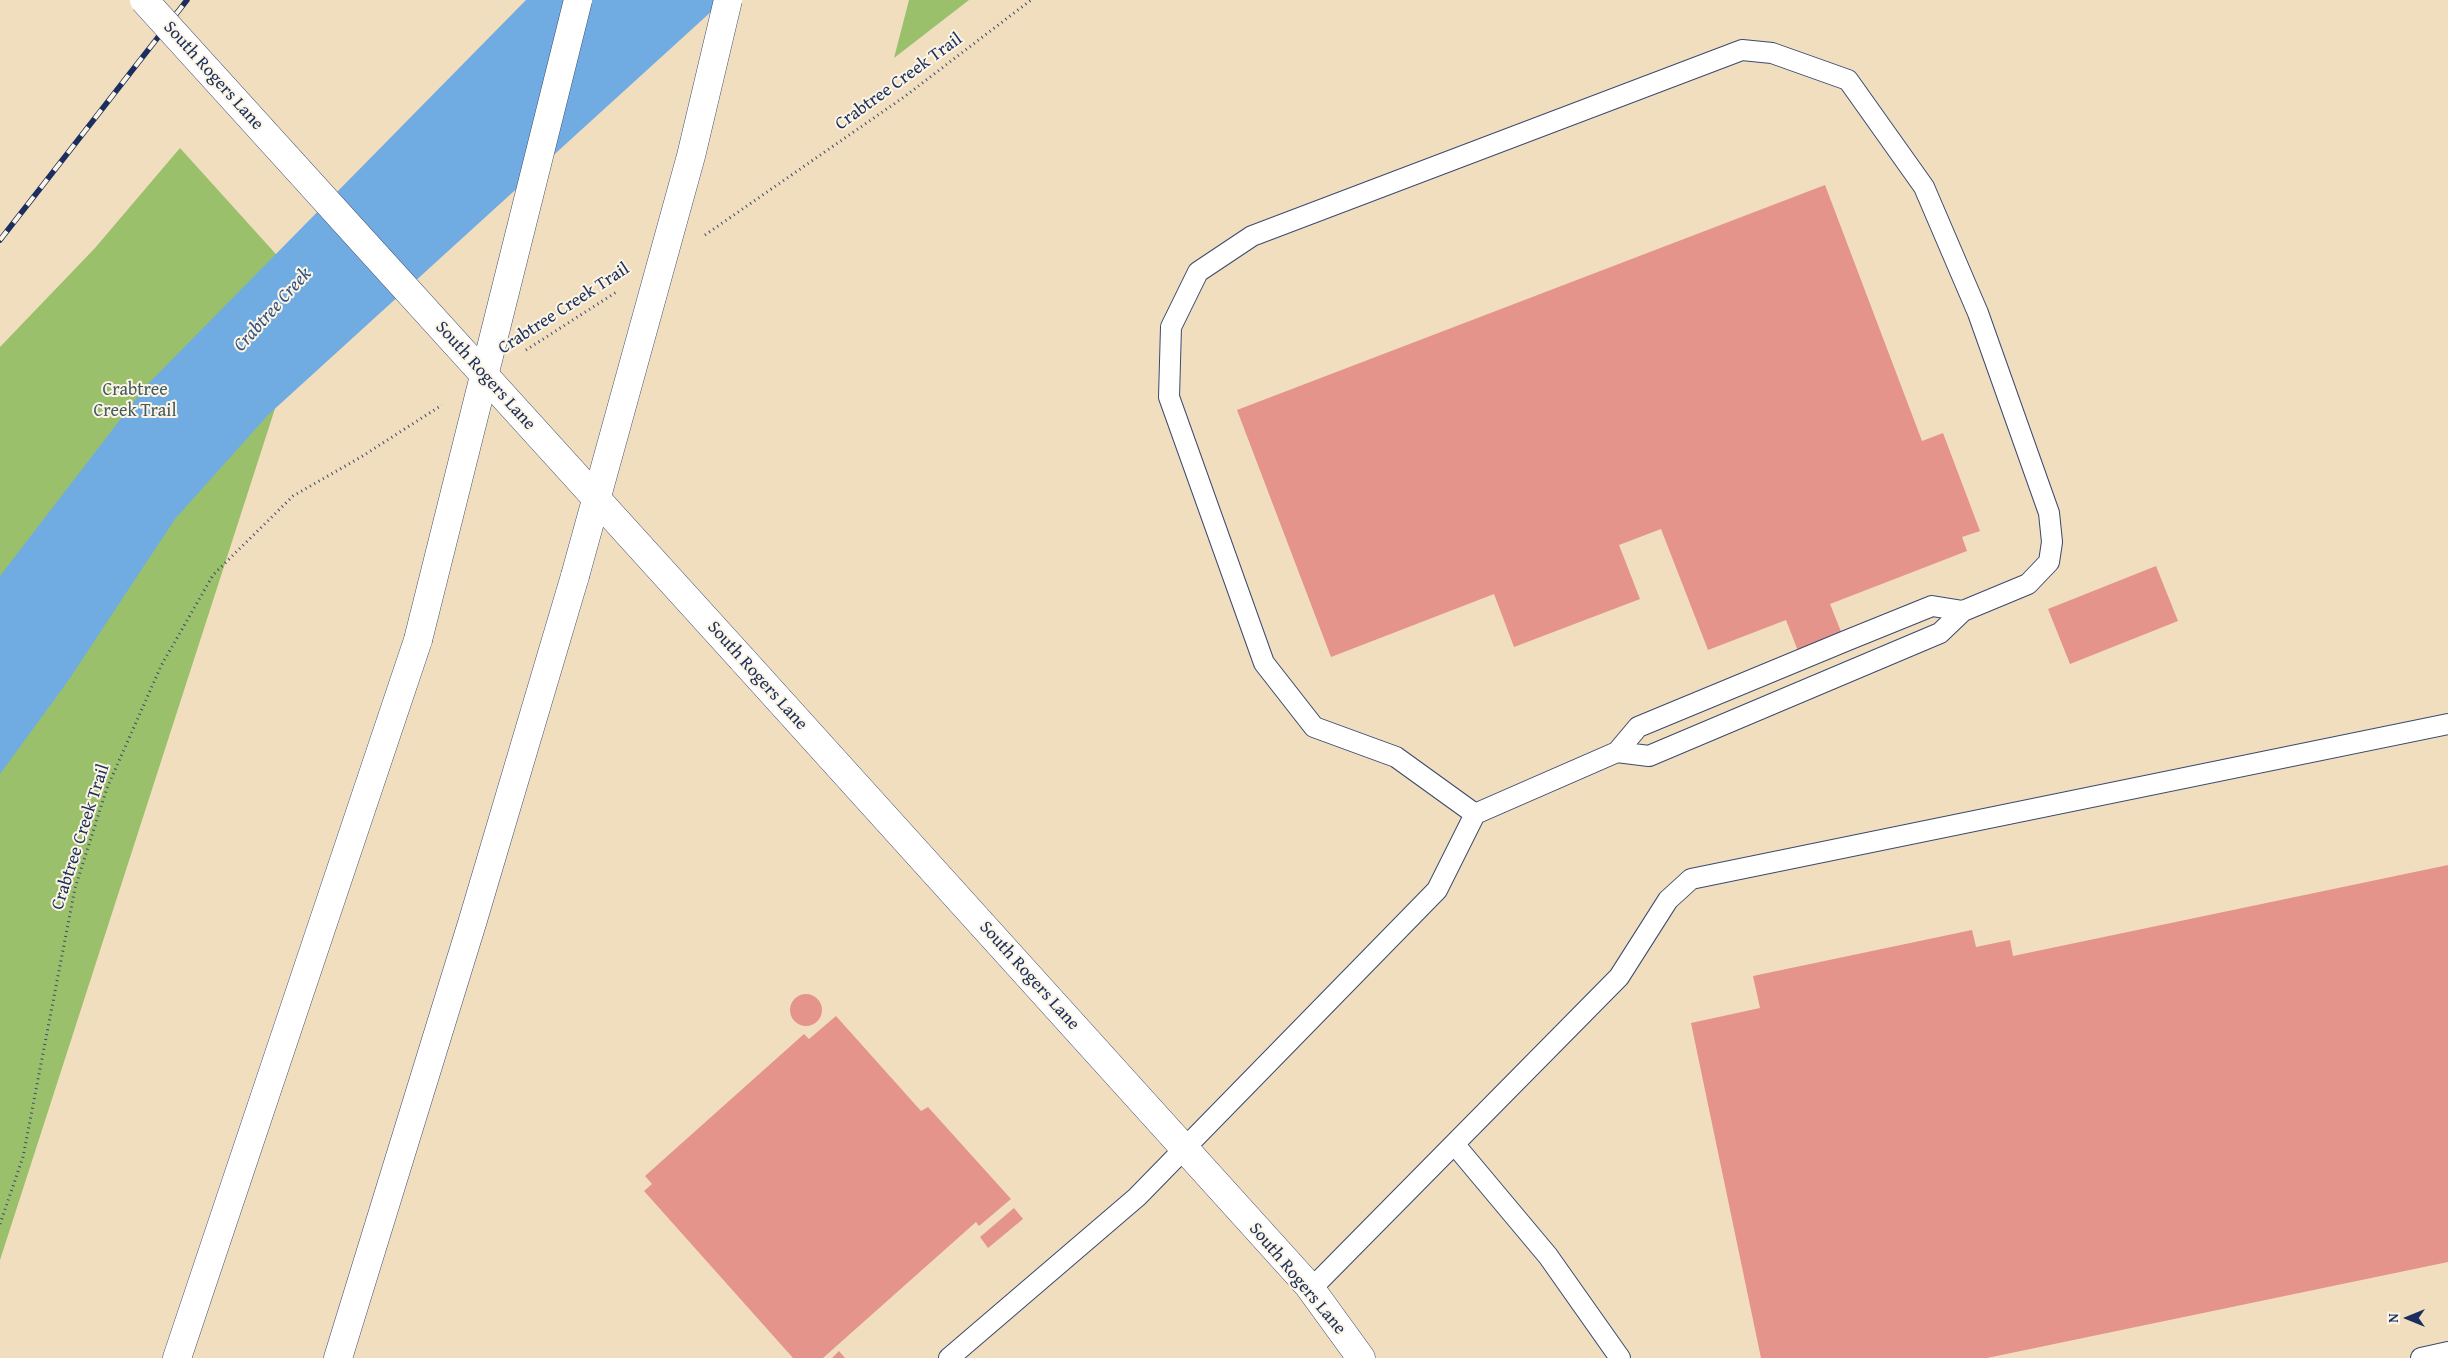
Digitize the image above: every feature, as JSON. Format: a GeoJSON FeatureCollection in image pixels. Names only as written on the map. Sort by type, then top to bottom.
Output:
{"type":"FeatureCollection","features":[{"type":"Feature","properties":{"kind":"main road","name":"South Rogers Lane"},"geometry":{"type":"LineString","coordinates":[[144,0],[1311,1289],[1362,1358]]}},
{"type":"Feature","properties":{"kind":"main road"},"geometry":{"type":"LineString","coordinates":[[177,1358],[418,640],[578,0]]}},
{"type":"Feature","properties":{"kind":"main road"},"geometry":{"type":"LineString","coordinates":[[338,1358],[470,930],[575,576],[691,156],[728,0]]}},
{"type":"Feature","properties":{"kind":"lane"},"geometry":{"type":"LineString","coordinates":[[1475,814],[1396,757],[1314,728],[1264,663],[1169,397],[1171,327],[1198,272],[1252,236],[1742,50],[1772,53],[1848,80],[1924,187],[1978,313],[2049,513],[2052,542],[2049,562],[2028,584],[1963,611],[1940,633],[1649,756],[1617,752]]}},
{"type":"Feature","properties":{"kind":"lane"},"geometry":{"type":"LineString","coordinates":[[949,1358],[1137,1196],[1437,890],[1475,814],[1617,752],[1638,728],[1848,640],[1932,606],[1963,611]]}},
{"type":"Feature","properties":{"kind":"lane"},"geometry":{"type":"LineString","coordinates":[[1311,1289],[1619,978],[1668,900],[1691,879],[2448,724]]}},
{"type":"Feature","properties":{"kind":"lane"},"geometry":{"type":"LineString","coordinates":[[1455,1145],[1548,1256],[1620,1358]]}},
{"type":"Feature","properties":{"kind":"lane"},"geometry":{"type":"LineString","coordinates":[[2420,1358],[2448,1352]]}},
{"type":"Feature","properties":{"kind":"path","name":"Crabtree Creek Trail"},"geometry":{"type":"LineString","coordinates":[[701,237],[904,97],[1031,0]]}},
{"type":"Feature","properties":{"kind":"path","name":"Crabtree Creek Trail"},"geometry":{"type":"LineString","coordinates":[[519,355],[626,285]]}},
{"type":"Feature","properties":{"kind":"path","name":"Crabtree Creek Trail"},"geometry":{"type":"LineString","coordinates":[[0,1224],[23,1157],[75,888],[107,788],[161,666],[213,574],[293,496],[361,457],[444,404]]}},
{"type":"Feature","properties":{"kind":"green space"},"geometry":{"type":"Polygon","coordinates":[[[909,0],[969,0],[894,58],[909,0]]]}},
{"type":"Feature","properties":{"kind":"green space","name":"Crabtree Creek Trail"},"geometry":{"type":"Polygon","coordinates":[[[180,148],[312,294],[0,1260],[0,347],[95,248],[180,148]]]}},
{"type":"Feature","properties":{"kind":"water","name":"Crabtree Creek"},"geometry":{"type":"Polygon","coordinates":[[[526,0],[724,0],[268,415],[175,519],[68,681],[0,774],[0,576],[146,386],[526,0]]]}},
{"type":"Feature","properties":{"kind":"building"},"geometry":{"type":"Polygon","coordinates":[[[1825,185],[1922,441],[1943,433],[1980,531],[1962,537],[1967,551],[1830,604],[1842,634],[1798,651],[1786,620],[1708,650],[1661,529],[1619,545],[1640,599],[1514,647],[1494,594],[1331,657],[1237,410],[1825,185]]]}},
{"type":"Feature","properties":{"kind":"building"},"geometry":{"type":"Polygon","coordinates":[[[2156,566],[2178,621],[2070,664],[2048,609],[2156,566]]]}},
{"type":"Feature","properties":{"kind":"building"},"geometry":{"type":"Polygon","coordinates":[[[2448,865],[2448,1262],[1987,1358],[1761,1358],[1691,1023],[1760,1008],[1753,976],[1972,930],[1976,947],[2010,940],[2013,956],[2448,865]]]}},
{"type":"Feature","properties":{"kind":"building"},"geometry":{"type":"Polygon","coordinates":[[[806,994],[817,999],[822,1010],[817,1021],[806,1026],[795,1021],[790,1010],[795,999],[806,994]]]}},
{"type":"Feature","properties":{"kind":"building"},"geometry":{"type":"Polygon","coordinates":[[[836,1016],[921,1111],[928,1107],[1011,1199],[979,1226],[976,1222],[823,1358],[793,1358],[644,1191],[652,1184],[645,1176],[804,1034],[809,1039],[836,1016]]]}},
{"type":"Feature","properties":{"kind":"building"},"geometry":{"type":"Polygon","coordinates":[[[1014,1208],[1023,1219],[988,1248],[980,1237],[1014,1208]]]}},
{"type":"Feature","properties":{"kind":"building"},"geometry":{"type":"Polygon","coordinates":[[[839,1351],[845,1358],[832,1358],[839,1351]]]}},
{"type":"Feature","properties":{"kind":"railway"},"geometry":{"type":"LineString","coordinates":[[0,240],[187,0]]}}]}
